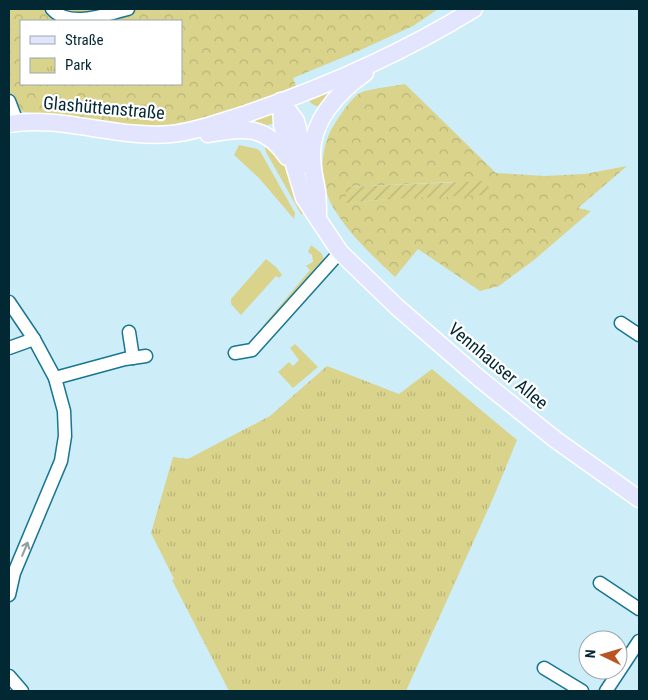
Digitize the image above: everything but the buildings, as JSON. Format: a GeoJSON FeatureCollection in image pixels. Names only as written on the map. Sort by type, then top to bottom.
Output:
{"type":"FeatureCollection","features":[{"type":"Feature","properties":{"kind":"main road"},"geometry":{"type":"LineString","coordinates":[[386,58],[474,9]]}},
{"type":"Feature","properties":{"kind":"main road","name":"Glashüttenstraße"},"geometry":{"type":"LineString","coordinates":[[13,123],[51,123],[148,135],[194,130],[281,101],[386,58]]}},
{"type":"Feature","properties":{"kind":"main road","name":"Vennhauser Allee"},"geometry":{"type":"LineString","coordinates":[[318,218],[312,154],[317,130],[324,114],[335,98],[386,58]]}},
{"type":"Feature","properties":{"kind":"main road","name":"Vennhauser Allee"},"geometry":{"type":"LineString","coordinates":[[281,101],[296,121],[318,218]]}},
{"type":"Feature","properties":{"kind":"main road","name":"Vennhauser Allee"},"geometry":{"type":"LineString","coordinates":[[281,101],[282,125],[304,198],[340,252],[368,281],[480,379],[556,440],[639,499]]}},
{"type":"Feature","properties":{"kind":"main road"},"geometry":{"type":"LineString","coordinates":[[194,130],[206,135],[247,129],[265,134],[276,142],[295,170]]}},
{"type":"Feature","properties":{"kind":"street"},"geometry":{"type":"LineString","coordinates":[[52,9],[61,16],[75,19],[87,19],[128,9]]}},
{"type":"Feature","properties":{"kind":"street"},"geometry":{"type":"LineString","coordinates":[[9,101],[13,123]]}},
{"type":"Feature","properties":{"kind":"street"},"geometry":{"type":"LineString","coordinates":[[235,353],[252,350],[340,252]]}},
{"type":"Feature","properties":{"kind":"street"},"geometry":{"type":"LineString","coordinates":[[9,302],[34,339],[55,378],[64,412],[65,436],[64,448],[52,482],[11,572],[9,595]]}},
{"type":"Feature","properties":{"kind":"street"},"geometry":{"type":"LineString","coordinates":[[621,323],[639,335]]}},
{"type":"Feature","properties":{"kind":"street"},"geometry":{"type":"LineString","coordinates":[[55,378],[125,359],[140,357],[129,332]]}},
{"type":"Feature","properties":{"kind":"street"},"geometry":{"type":"LineString","coordinates":[[9,348],[34,339]]}},
{"type":"Feature","properties":{"kind":"street"},"geometry":{"type":"LineString","coordinates":[[600,583],[639,609]]}},
{"type":"Feature","properties":{"kind":"street"},"geometry":{"type":"LineString","coordinates":[[606,691],[639,641]]}},
{"type":"Feature","properties":{"kind":"street"},"geometry":{"type":"LineString","coordinates":[[544,668],[582,691]]}},
{"type":"Feature","properties":{"kind":"street"},"geometry":{"type":"LineString","coordinates":[[9,676],[22,691]]}},
{"type":"Feature","properties":{"kind":"green space"},"geometry":{"type":"Polygon","coordinates":[[[9,9],[438,9],[413,26],[293,78],[296,86],[184,125],[144,129],[19,111],[9,92],[9,9]]]}},
{"type":"Feature","properties":{"kind":"green space"},"geometry":{"type":"Polygon","coordinates":[[[405,84],[496,173],[545,176],[585,174],[627,166],[578,208],[591,211],[534,260],[499,286],[480,291],[418,249],[395,277],[356,238],[330,202],[324,180],[323,157],[325,146],[334,125],[353,99],[360,93],[405,84]],[[452,182],[346,187],[346,203],[423,196],[491,195],[452,182]]]}},
{"type":"Feature","properties":{"kind":"green space"},"geometry":{"type":"Polygon","coordinates":[[[330,91],[333,92],[322,108],[308,100],[330,91]]]}},
{"type":"Feature","properties":{"kind":"green space"},"geometry":{"type":"Polygon","coordinates":[[[271,114],[274,116],[276,123],[267,125],[264,129],[250,123],[271,114]]]}},
{"type":"Feature","properties":{"kind":"green space"},"geometry":{"type":"Polygon","coordinates":[[[264,142],[284,157],[305,214],[301,214],[266,152],[264,142]]]}},
{"type":"Feature","properties":{"kind":"green space"},"geometry":{"type":"Polygon","coordinates":[[[239,145],[260,151],[295,213],[294,219],[259,178],[234,155],[239,145]]]}},
{"type":"Feature","properties":{"kind":"green space"},"geometry":{"type":"Polygon","coordinates":[[[486,181],[492,195],[405,198],[346,203],[346,187],[486,181]]]}},
{"type":"Feature","properties":{"kind":"green space"},"geometry":{"type":"Polygon","coordinates":[[[311,245],[321,253],[324,259],[267,330],[263,326],[310,270],[306,266],[313,262],[312,255],[308,252],[311,245]]]}},
{"type":"Feature","properties":{"kind":"green space"},"geometry":{"type":"Polygon","coordinates":[[[266,259],[282,275],[279,278],[276,276],[241,315],[231,304],[231,299],[266,259]]]}},
{"type":"Feature","properties":{"kind":"green space"},"geometry":{"type":"Polygon","coordinates":[[[295,344],[318,367],[293,388],[278,372],[289,362],[293,366],[299,360],[290,348],[295,344]]]}},
{"type":"Feature","properties":{"kind":"green space"},"geometry":{"type":"Polygon","coordinates":[[[327,366],[399,394],[432,369],[517,440],[494,496],[406,691],[229,691],[172,580],[174,579],[151,533],[173,457],[188,459],[270,416],[327,366]]]}}]}
